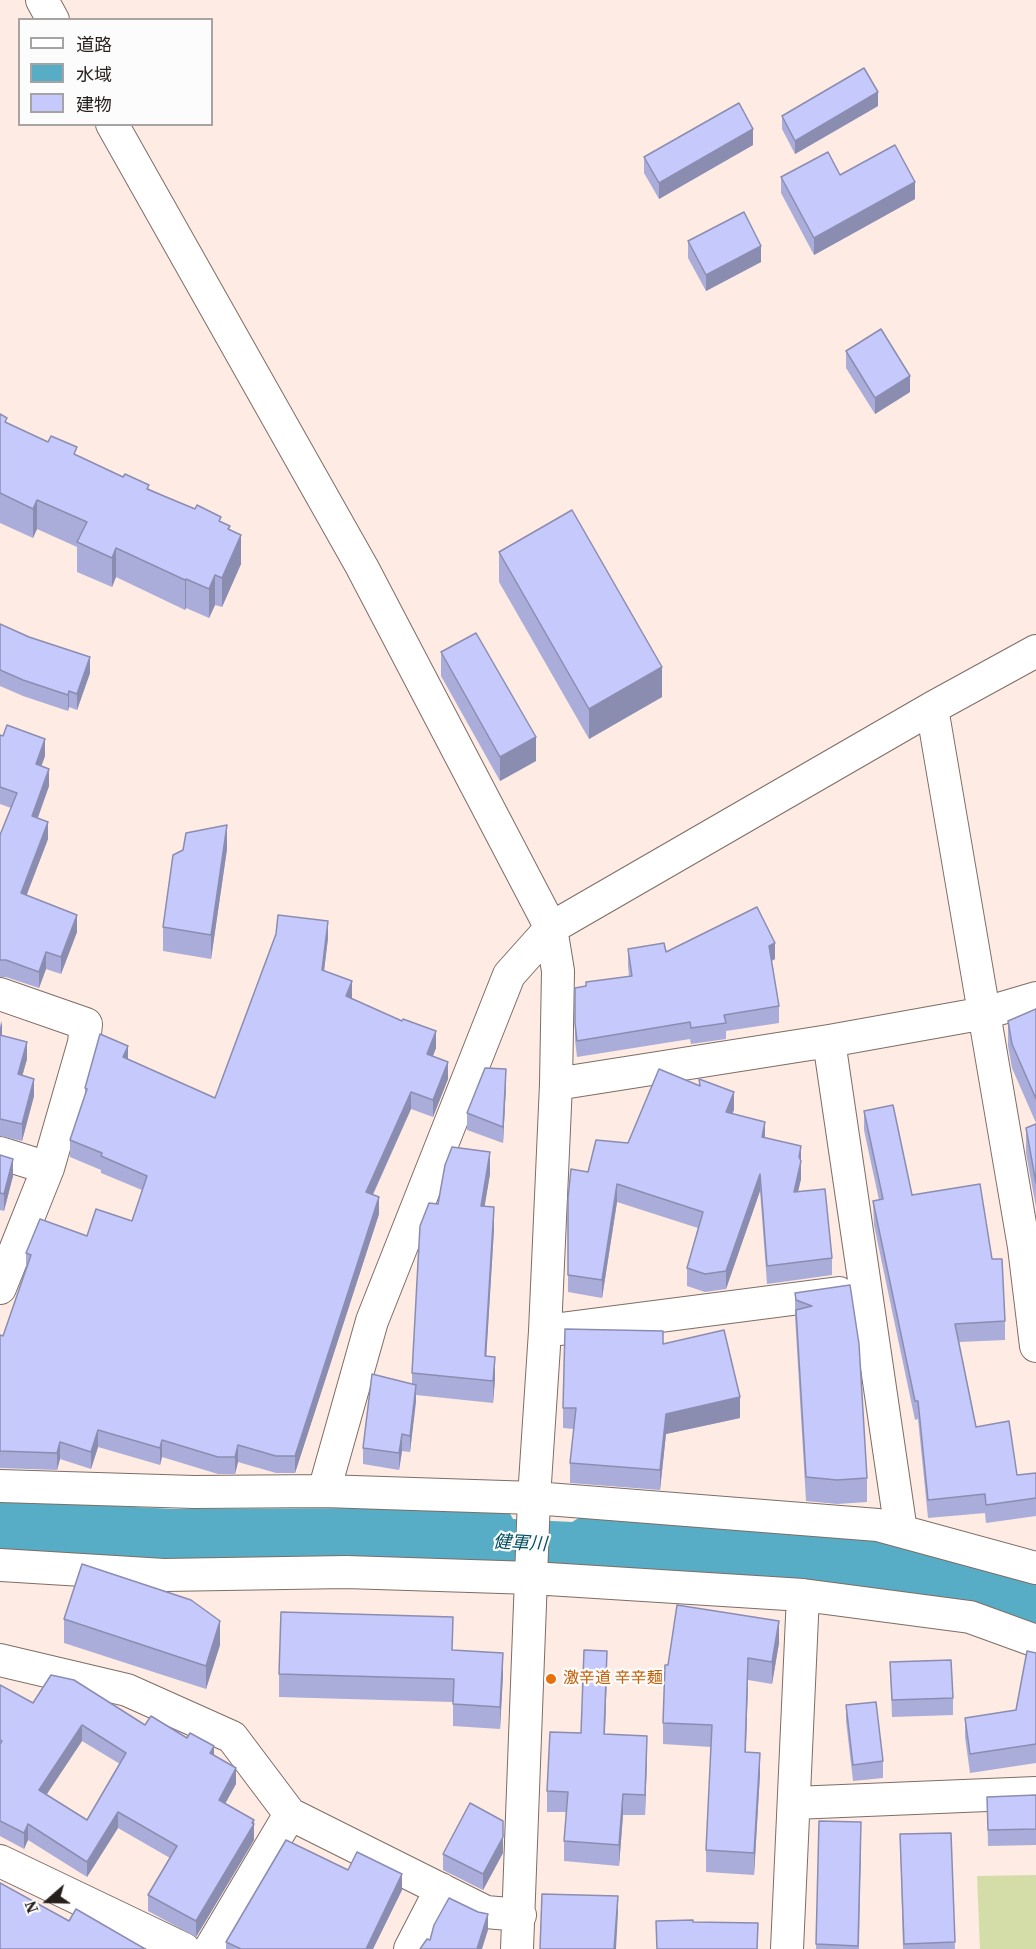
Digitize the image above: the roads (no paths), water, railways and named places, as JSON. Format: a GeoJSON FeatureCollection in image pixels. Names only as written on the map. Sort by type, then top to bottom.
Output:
{"type":"FeatureCollection","features":[{"type":"Feature","properties":{"kind":"street"},"geometry":{"type":"LineString","coordinates":[[42,0],[52,18]]}},
{"type":"Feature","properties":{"kind":"street"},"geometry":{"type":"LineString","coordinates":[[113,126],[362,567],[551,928],[558,971],[556,1084],[545,1331],[534,1498],[518,1949]]}},
{"type":"Feature","properties":{"kind":"street"},"geometry":{"type":"LineString","coordinates":[[324,1491],[372,1321],[509,975],[551,928],[932,708],[1036,651]]}},
{"type":"Feature","properties":{"kind":"street"},"geometry":{"type":"LineString","coordinates":[[932,708],[985,1013],[1030,1245],[1036,1346]]}},
{"type":"Feature","properties":{"kind":"street"},"geometry":{"type":"LineString","coordinates":[[0,994],[86,1024],[84,1043],[48,1168],[0,1288]]}},
{"type":"Feature","properties":{"kind":"street"},"geometry":{"type":"LineString","coordinates":[[556,1084],[829,1041],[985,1013],[1036,998]]}},
{"type":"Feature","properties":{"kind":"street"},"geometry":{"type":"LineString","coordinates":[[829,1041],[901,1531]]}},
{"type":"Feature","properties":{"kind":"street"},"geometry":{"type":"LineString","coordinates":[[0,1152],[48,1168]]}},
{"type":"Feature","properties":{"kind":"street"},"geometry":{"type":"LineString","coordinates":[[545,1331],[866,1289]]}},
{"type":"Feature","properties":{"kind":"street"},"geometry":{"type":"LineString","coordinates":[[0,1486],[194,1492],[324,1491],[534,1498],[878,1525],[1036,1568]]}},
{"type":"Feature","properties":{"kind":"street"},"geometry":{"type":"LineString","coordinates":[[0,1565],[164,1575],[346,1572],[532,1578],[803,1595],[970,1617],[1036,1641]]}},
{"type":"Feature","properties":{"kind":"street"},"geometry":{"type":"LineString","coordinates":[[787,1949],[803,1595]]}},
{"type":"Feature","properties":{"kind":"street"},"geometry":{"type":"LineString","coordinates":[[0,1660],[127,1690],[232,1737],[290,1814],[486,1912],[520,1915]]}},
{"type":"Feature","properties":{"kind":"street"},"geometry":{"type":"LineString","coordinates":[[794,1803],[1036,1793]]}},
{"type":"Feature","properties":{"kind":"street"},"geometry":{"type":"LineString","coordinates":[[210,1949],[290,1814]]}},
{"type":"Feature","properties":{"kind":"street"},"geometry":{"type":"LineString","coordinates":[[0,1862],[132,1937],[184,1949]]}},
{"type":"Feature","properties":{"kind":"street"},"geometry":{"type":"LineString","coordinates":[[410,1949],[441,1889]]}},
{"type":"Feature","properties":{"kind":"water","name":"健軍川"},"geometry":{"type":"Polygon","coordinates":[[[0,1500],[173,1509],[508,1510],[513,1519],[572,1522],[582,1516],[870,1538],[1036,1573],[1036,1631],[981,1613],[0,1557],[0,1500]]]}},
{"type":"Feature","properties":{"kind":"place","name":"激辛道 辛辛麺"},"geometry":{"type":"Point","coordinates":[551,1679]}}]}
